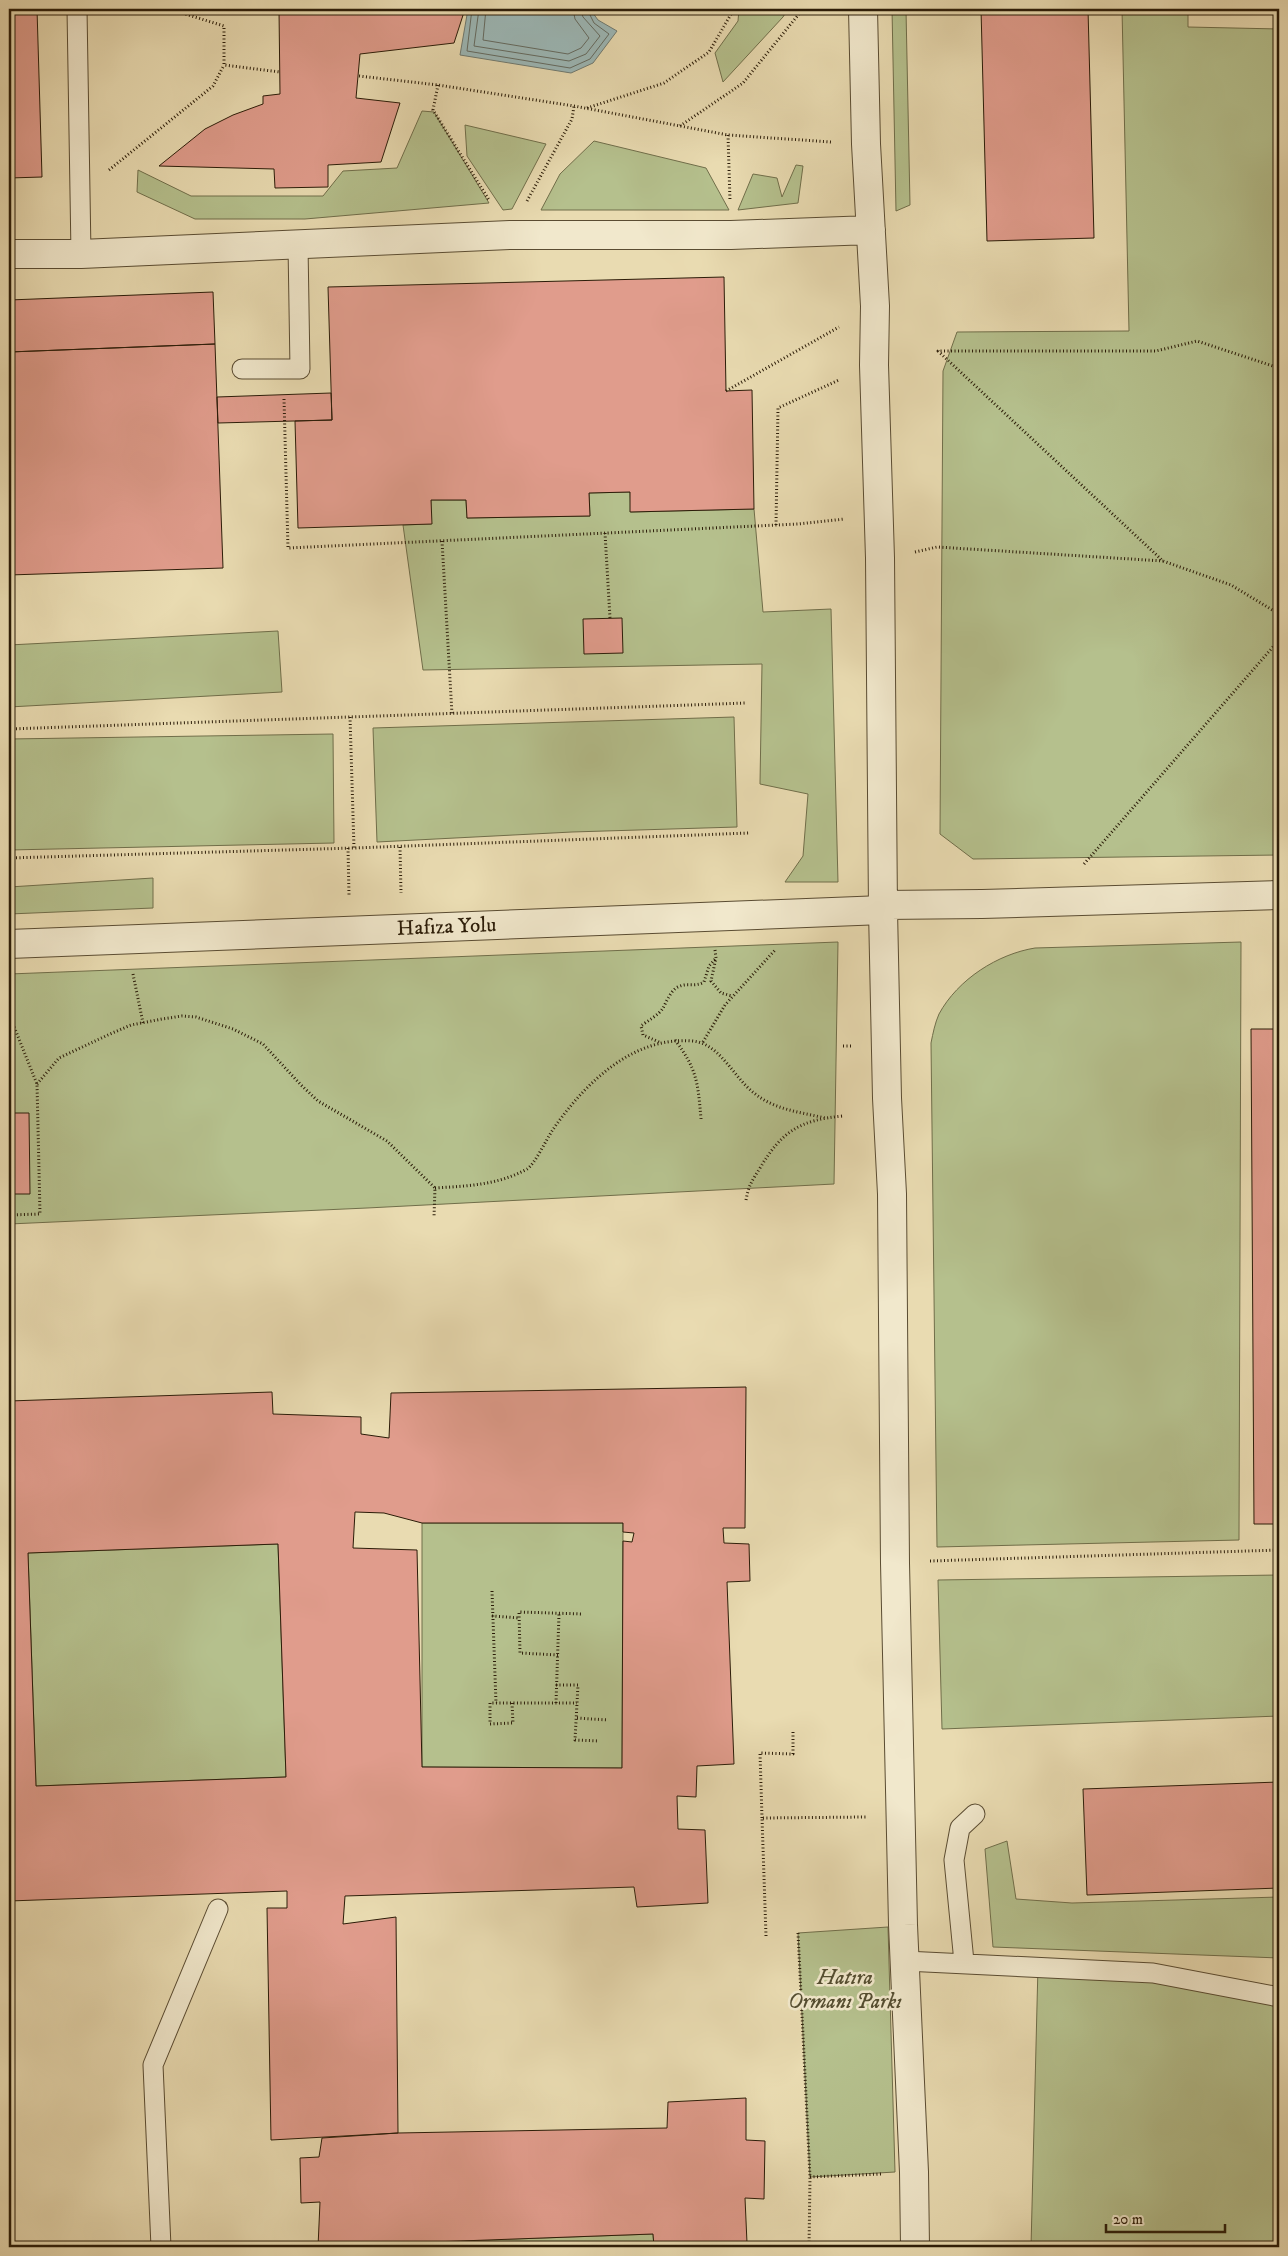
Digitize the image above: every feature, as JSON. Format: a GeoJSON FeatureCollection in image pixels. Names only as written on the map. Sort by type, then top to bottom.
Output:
{"type":"FeatureCollection","features":[{"type":"Feature","properties":{"kind":"street"},"geometry":{"type":"LineString","coordinates":[[863,9],[866,144],[875,306],[874,365],[880,558],[883,907],[892,1194],[895,1563],[905,1961],[914,2172],[915,2247]]}},
{"type":"Feature","properties":{"kind":"street"},"geometry":{"type":"LineString","coordinates":[[9,254],[81,254],[510,235],[730,234],[871,230]]}},
{"type":"Feature","properties":{"kind":"street","name":"Hafıza Yolu"},"geometry":{"type":"LineString","coordinates":[[9,944],[809,912],[883,907],[1279,895]]}},
{"type":"Feature","properties":{"kind":"lane"},"geometry":{"type":"LineString","coordinates":[[78,9],[81,254]]}},
{"type":"Feature","properties":{"kind":"lane"},"geometry":{"type":"LineString","coordinates":[[242,369],[300,369],[298,245]]}},
{"type":"Feature","properties":{"kind":"lane"},"geometry":{"type":"LineString","coordinates":[[964,1962],[954,1860],[960,1828],[975,1814]]}},
{"type":"Feature","properties":{"kind":"lane"},"geometry":{"type":"LineString","coordinates":[[161,2247],[153,2065],[218,1909]]}},
{"type":"Feature","properties":{"kind":"lane"},"geometry":{"type":"LineString","coordinates":[[905,1961],[964,1962],[1153,1973],[1279,1997]]}},
{"type":"Feature","properties":{"kind":"path"},"geometry":{"type":"LineString","coordinates":[[79,195],[213,86],[224,65],[224,26],[169,9]]}},
{"type":"Feature","properties":{"kind":"path"},"geometry":{"type":"LineString","coordinates":[[586,108],[664,83],[709,52],[734,9]]}},
{"type":"Feature","properties":{"kind":"path"},"geometry":{"type":"LineString","coordinates":[[680,126],[742,83],[803,9]]}},
{"type":"Feature","properties":{"kind":"path"},"geometry":{"type":"LineString","coordinates":[[224,65],[280,72]]}},
{"type":"Feature","properties":{"kind":"path"},"geometry":{"type":"LineString","coordinates":[[358,76],[438,85],[574,106],[728,135],[866,144]]}},
{"type":"Feature","properties":{"kind":"path"},"geometry":{"type":"LineString","coordinates":[[438,85],[433,110],[510,235]]}},
{"type":"Feature","properties":{"kind":"path"},"geometry":{"type":"LineString","coordinates":[[510,235],[572,120],[574,106]]}},
{"type":"Feature","properties":{"kind":"path"},"geometry":{"type":"LineString","coordinates":[[728,135],[730,234]]}},
{"type":"Feature","properties":{"kind":"path"},"geometry":{"type":"LineString","coordinates":[[726,391],[875,306]]}},
{"type":"Feature","properties":{"kind":"path"},"geometry":{"type":"LineString","coordinates":[[1164,561],[938,351],[1156,351],[1197,341],[1279,368]]}},
{"type":"Feature","properties":{"kind":"path"},"geometry":{"type":"LineString","coordinates":[[776,526],[778,408],[874,365]]}},
{"type":"Feature","properties":{"kind":"path"},"geometry":{"type":"LineString","coordinates":[[283,369],[288,548],[776,526],[878,515]]}},
{"type":"Feature","properties":{"kind":"path"},"geometry":{"type":"LineString","coordinates":[[605,533],[610,618]]}},
{"type":"Feature","properties":{"kind":"path"},"geometry":{"type":"LineString","coordinates":[[442,541],[452,714]]}},
{"type":"Feature","properties":{"kind":"path"},"geometry":{"type":"LineString","coordinates":[[880,558],[897,557],[937,547],[1164,561],[1231,585],[1279,614]]}},
{"type":"Feature","properties":{"kind":"path"},"geometry":{"type":"LineString","coordinates":[[1084,864],[1279,640]]}},
{"type":"Feature","properties":{"kind":"path"},"geometry":{"type":"LineString","coordinates":[[9,729],[746,703]]}},
{"type":"Feature","properties":{"kind":"path"},"geometry":{"type":"LineString","coordinates":[[350,717],[354,848]]}},
{"type":"Feature","properties":{"kind":"path"},"geometry":{"type":"LineString","coordinates":[[9,858],[400,847],[749,833]]}},
{"type":"Feature","properties":{"kind":"path"},"geometry":{"type":"LineString","coordinates":[[400,847],[401,863]]}},
{"type":"Feature","properties":{"kind":"path"},"geometry":{"type":"LineString","coordinates":[[348,848],[348,866]]}},
{"type":"Feature","properties":{"kind":"path"},"geometry":{"type":"LineString","coordinates":[[703,1042],[715,1018],[809,912]]}},
{"type":"Feature","properties":{"kind":"path"},"geometry":{"type":"LineString","coordinates":[[713,916],[716,958],[711,981],[721,993],[733,996]]}},
{"type":"Feature","properties":{"kind":"path"},"geometry":{"type":"LineString","coordinates":[[126,939],[143,1023]]}},
{"type":"Feature","properties":{"kind":"path"},"geometry":{"type":"LineString","coordinates":[[660,1043],[643,1035],[641,1026],[662,1009],[667,998],[676,988],[680,986],[695,986],[704,982],[709,966],[716,958]]}},
{"type":"Feature","properties":{"kind":"path"},"geometry":{"type":"LineString","coordinates":[[9,1014],[37,1084],[40,1214],[9,1216]]}},
{"type":"Feature","properties":{"kind":"path"},"geometry":{"type":"LineString","coordinates":[[37,1084],[59,1058],[110,1034],[143,1023],[182,1016],[196,1017],[233,1029],[262,1044],[318,1101],[370,1130],[387,1142],[435,1188],[491,1184],[529,1168],[565,1113],[598,1077],[637,1050],[674,1040],[703,1042],[755,1094],[786,1110],[825,1118]]}},
{"type":"Feature","properties":{"kind":"path"},"geometry":{"type":"LineString","coordinates":[[674,1040],[689,1060],[696,1076],[701,1119]]}},
{"type":"Feature","properties":{"kind":"path"},"geometry":{"type":"LineString","coordinates":[[746,1200],[749,1184],[782,1138],[810,1121],[843,1116]]}},
{"type":"Feature","properties":{"kind":"path"},"geometry":{"type":"LineString","coordinates":[[434,1216],[435,1188]]}},
{"type":"Feature","properties":{"kind":"path"},"geometry":{"type":"LineString","coordinates":[[895,1563],[1279,1550]]}},
{"type":"Feature","properties":{"kind":"path"},"geometry":{"type":"LineString","coordinates":[[492,1591],[496,1703]]}},
{"type":"Feature","properties":{"kind":"path"},"geometry":{"type":"LineString","coordinates":[[558,1655],[520,1653],[519,1612],[583,1614]]}},
{"type":"Feature","properties":{"kind":"path"},"geometry":{"type":"LineString","coordinates":[[556,1703],[559,1614]]}},
{"type":"Feature","properties":{"kind":"path"},"geometry":{"type":"LineString","coordinates":[[492,1616],[519,1618]]}},
{"type":"Feature","properties":{"kind":"path"},"geometry":{"type":"LineString","coordinates":[[556,1685],[578,1685],[576,1740],[599,1741]]}},
{"type":"Feature","properties":{"kind":"path"},"geometry":{"type":"LineString","coordinates":[[512,1703],[513,1723],[490,1724],[490,1703],[496,1703],[512,1703],[577,1703]]}},
{"type":"Feature","properties":{"kind":"path"},"geometry":{"type":"LineString","coordinates":[[577,1718],[608,1720]]}},
{"type":"Feature","properties":{"kind":"path"},"geometry":{"type":"LineString","coordinates":[[766,1936],[760,1753],[793,1754],[793,1731]]}},
{"type":"Feature","properties":{"kind":"path"},"geometry":{"type":"LineString","coordinates":[[762,1818],[847,1817]]}},
{"type":"Feature","properties":{"kind":"path"},"geometry":{"type":"LineString","coordinates":[[798,1933],[810,2177],[809,2247]]}},
{"type":"Feature","properties":{"kind":"path"},"geometry":{"type":"LineString","coordinates":[[810,2177],[914,2172]]}},
{"type":"Feature","properties":{"kind":"green space"},"geometry":{"type":"Polygon","coordinates":[[[739,9],[788,9],[783,17],[723,82],[715,53],[738,21],[739,9]]]}},
{"type":"Feature","properties":{"kind":"green space"},"geometry":{"type":"Polygon","coordinates":[[[892,9],[906,10],[910,205],[896,211],[892,9]]]}},
{"type":"Feature","properties":{"kind":"green space"},"geometry":{"type":"Polygon","coordinates":[[[1122,9],[1188,9],[1188,27],[1279,29],[1279,855],[973,859],[940,834],[943,371],[957,332],[1129,331],[1122,9]]]}},
{"type":"Feature","properties":{"kind":"green space"},"geometry":{"type":"Polygon","coordinates":[[[422,111],[434,112],[489,203],[305,219],[195,219],[137,192],[138,170],[191,196],[323,196],[343,171],[397,168],[422,111]]]}},
{"type":"Feature","properties":{"kind":"green space"},"geometry":{"type":"Polygon","coordinates":[[[465,125],[546,144],[512,209],[503,210],[467,156],[465,125]]]}},
{"type":"Feature","properties":{"kind":"green space"},"geometry":{"type":"Polygon","coordinates":[[[594,141],[706,168],[729,210],[541,210],[560,174],[594,141]]]}},
{"type":"Feature","properties":{"kind":"green space"},"geometry":{"type":"Polygon","coordinates":[[[796,165],[803,166],[798,203],[738,210],[753,174],[777,178],[782,197],[796,165]]]}},
{"type":"Feature","properties":{"kind":"green space"},"geometry":{"type":"Polygon","coordinates":[[[630,492],[631,512],[754,509],[763,612],[831,609],[838,882],[785,882],[803,856],[808,794],[760,784],[762,664],[423,670],[403,525],[431,524],[431,500],[466,500],[467,518],[590,516],[589,493],[630,492]]]}},
{"type":"Feature","properties":{"kind":"green space"},"geometry":{"type":"Polygon","coordinates":[[[278,631],[282,692],[9,707],[9,645],[278,631]]]}},
{"type":"Feature","properties":{"kind":"green space"},"geometry":{"type":"Polygon","coordinates":[[[734,717],[737,827],[572,832],[377,842],[373,728],[734,717]]]}},
{"type":"Feature","properties":{"kind":"green space"},"geometry":{"type":"Polygon","coordinates":[[[333,734],[334,843],[9,850],[9,739],[333,734]]]}},
{"type":"Feature","properties":{"kind":"green space"},"geometry":{"type":"Polygon","coordinates":[[[153,878],[153,908],[9,914],[9,887],[153,878]]]}},
{"type":"Feature","properties":{"kind":"green space"},"geometry":{"type":"Polygon","coordinates":[[[838,942],[834,1184],[9,1224],[9,974],[838,942]]]}},
{"type":"Feature","properties":{"kind":"green space"},"geometry":{"type":"Polygon","coordinates":[[[1241,942],[1239,1540],[937,1547],[931,1043],[939,1014],[947,1001],[968,979],[993,962],[1021,951],[1035,948],[1241,942]]]}},
{"type":"Feature","properties":{"kind":"green space"},"geometry":{"type":"Polygon","coordinates":[[[422,1523],[623,1523],[622,1768],[422,1767],[422,1523]]]}},
{"type":"Feature","properties":{"kind":"green space"},"geometry":{"type":"Polygon","coordinates":[[[278,1544],[286,1777],[36,1786],[28,1553],[278,1544]]]}},
{"type":"Feature","properties":{"kind":"green space"},"geometry":{"type":"Polygon","coordinates":[[[1279,1575],[1279,1716],[942,1729],[938,1580],[1279,1575]]]}},
{"type":"Feature","properties":{"kind":"green space"},"geometry":{"type":"Polygon","coordinates":[[[1007,1841],[1016,1899],[1072,1903],[1279,1897],[1279,1958],[993,1947],[985,1849],[1007,1841]]]}},
{"type":"Feature","properties":{"kind":"green space","name":"Hatıra Ormanı Parkı"},"geometry":{"type":"Polygon","coordinates":[[[888,1927],[895,2172],[810,2177],[798,1933],[888,1927]]]}},
{"type":"Feature","properties":{"kind":"green space"},"geometry":{"type":"Polygon","coordinates":[[[1038,1966],[1279,1997],[1279,2247],[1031,2247],[1038,1966]]]}},
{"type":"Feature","properties":{"kind":"green space"},"geometry":{"type":"Polygon","coordinates":[[[653,2234],[654,2247],[377,2247],[377,2244],[653,2234]]]}},
{"type":"Feature","properties":{"kind":"water"},"geometry":{"type":"Polygon","coordinates":[[[468,9],[590,9],[598,20],[617,31],[593,63],[571,73],[460,55],[468,9]]]}},
{"type":"Feature","properties":{"kind":"building"},"geometry":{"type":"Polygon","coordinates":[[[9,9],[37,9],[42,177],[9,178],[9,9]]]}},
{"type":"Feature","properties":{"kind":"building"},"geometry":{"type":"Polygon","coordinates":[[[215,9],[465,9],[454,43],[360,54],[356,98],[400,103],[381,162],[328,165],[328,187],[275,188],[274,169],[159,166],[205,129],[233,115],[263,104],[263,96],[280,94],[279,10],[215,11],[215,9]]]}},
{"type":"Feature","properties":{"kind":"building"},"geometry":{"type":"Polygon","coordinates":[[[981,9],[1088,9],[1094,238],[987,241],[981,9]]]}},
{"type":"Feature","properties":{"kind":"building"},"geometry":{"type":"Polygon","coordinates":[[[724,277],[726,391],[752,390],[754,509],[630,512],[630,492],[589,493],[590,516],[467,518],[466,500],[431,500],[432,524],[298,528],[295,421],[332,420],[328,287],[724,277]]]}},
{"type":"Feature","properties":{"kind":"building"},"geometry":{"type":"Polygon","coordinates":[[[213,292],[215,344],[9,352],[9,300],[213,292]]]}},
{"type":"Feature","properties":{"kind":"building"},"geometry":{"type":"Polygon","coordinates":[[[215,344],[223,568],[9,575],[9,352],[215,344]]]}},
{"type":"Feature","properties":{"kind":"building"},"geometry":{"type":"Polygon","coordinates":[[[331,393],[332,420],[218,423],[217,397],[331,393]]]}},
{"type":"Feature","properties":{"kind":"building"},"geometry":{"type":"Polygon","coordinates":[[[622,618],[623,653],[584,654],[583,619],[622,618]]]}},
{"type":"Feature","properties":{"kind":"building"},"geometry":{"type":"Polygon","coordinates":[[[1251,1029],[1279,1029],[1279,1524],[1254,1524],[1251,1029]]]}},
{"type":"Feature","properties":{"kind":"building"},"geometry":{"type":"Polygon","coordinates":[[[9,1113],[29,1113],[30,1194],[9,1194],[9,1113]]]}},
{"type":"Feature","properties":{"kind":"building"},"geometry":{"type":"Polygon","coordinates":[[[746,1387],[745,1528],[723,1528],[724,1543],[749,1544],[750,1581],[727,1582],[734,1764],[697,1766],[696,1797],[677,1796],[678,1829],[705,1830],[708,1903],[637,1907],[634,1887],[345,1896],[343,1924],[396,1917],[398,2133],[271,2140],[267,1908],[287,1908],[287,1891],[9,1901],[9,1401],[272,1392],[273,1414],[361,1417],[361,1434],[389,1438],[391,1393],[746,1387]],[[355,1512],[353,1548],[417,1550],[422,1767],[622,1768],[623,1541],[632,1542],[634,1533],[623,1532],[623,1523],[422,1523],[384,1513],[355,1512]],[[278,1544],[28,1553],[36,1786],[286,1777],[278,1544]]]}},
{"type":"Feature","properties":{"kind":"building"},"geometry":{"type":"Polygon","coordinates":[[[1279,1782],[1279,1888],[1087,1895],[1083,1789],[1279,1782]]]}},
{"type":"Feature","properties":{"kind":"building"},"geometry":{"type":"Polygon","coordinates":[[[746,2098],[746,2140],[765,2141],[764,2199],[745,2198],[747,2243],[783,2243],[783,2247],[654,2247],[653,2234],[377,2244],[377,2247],[318,2247],[320,2202],[301,2203],[300,2158],[319,2157],[322,2138],[398,2133],[667,2128],[668,2102],[746,2098]]]}}]}
